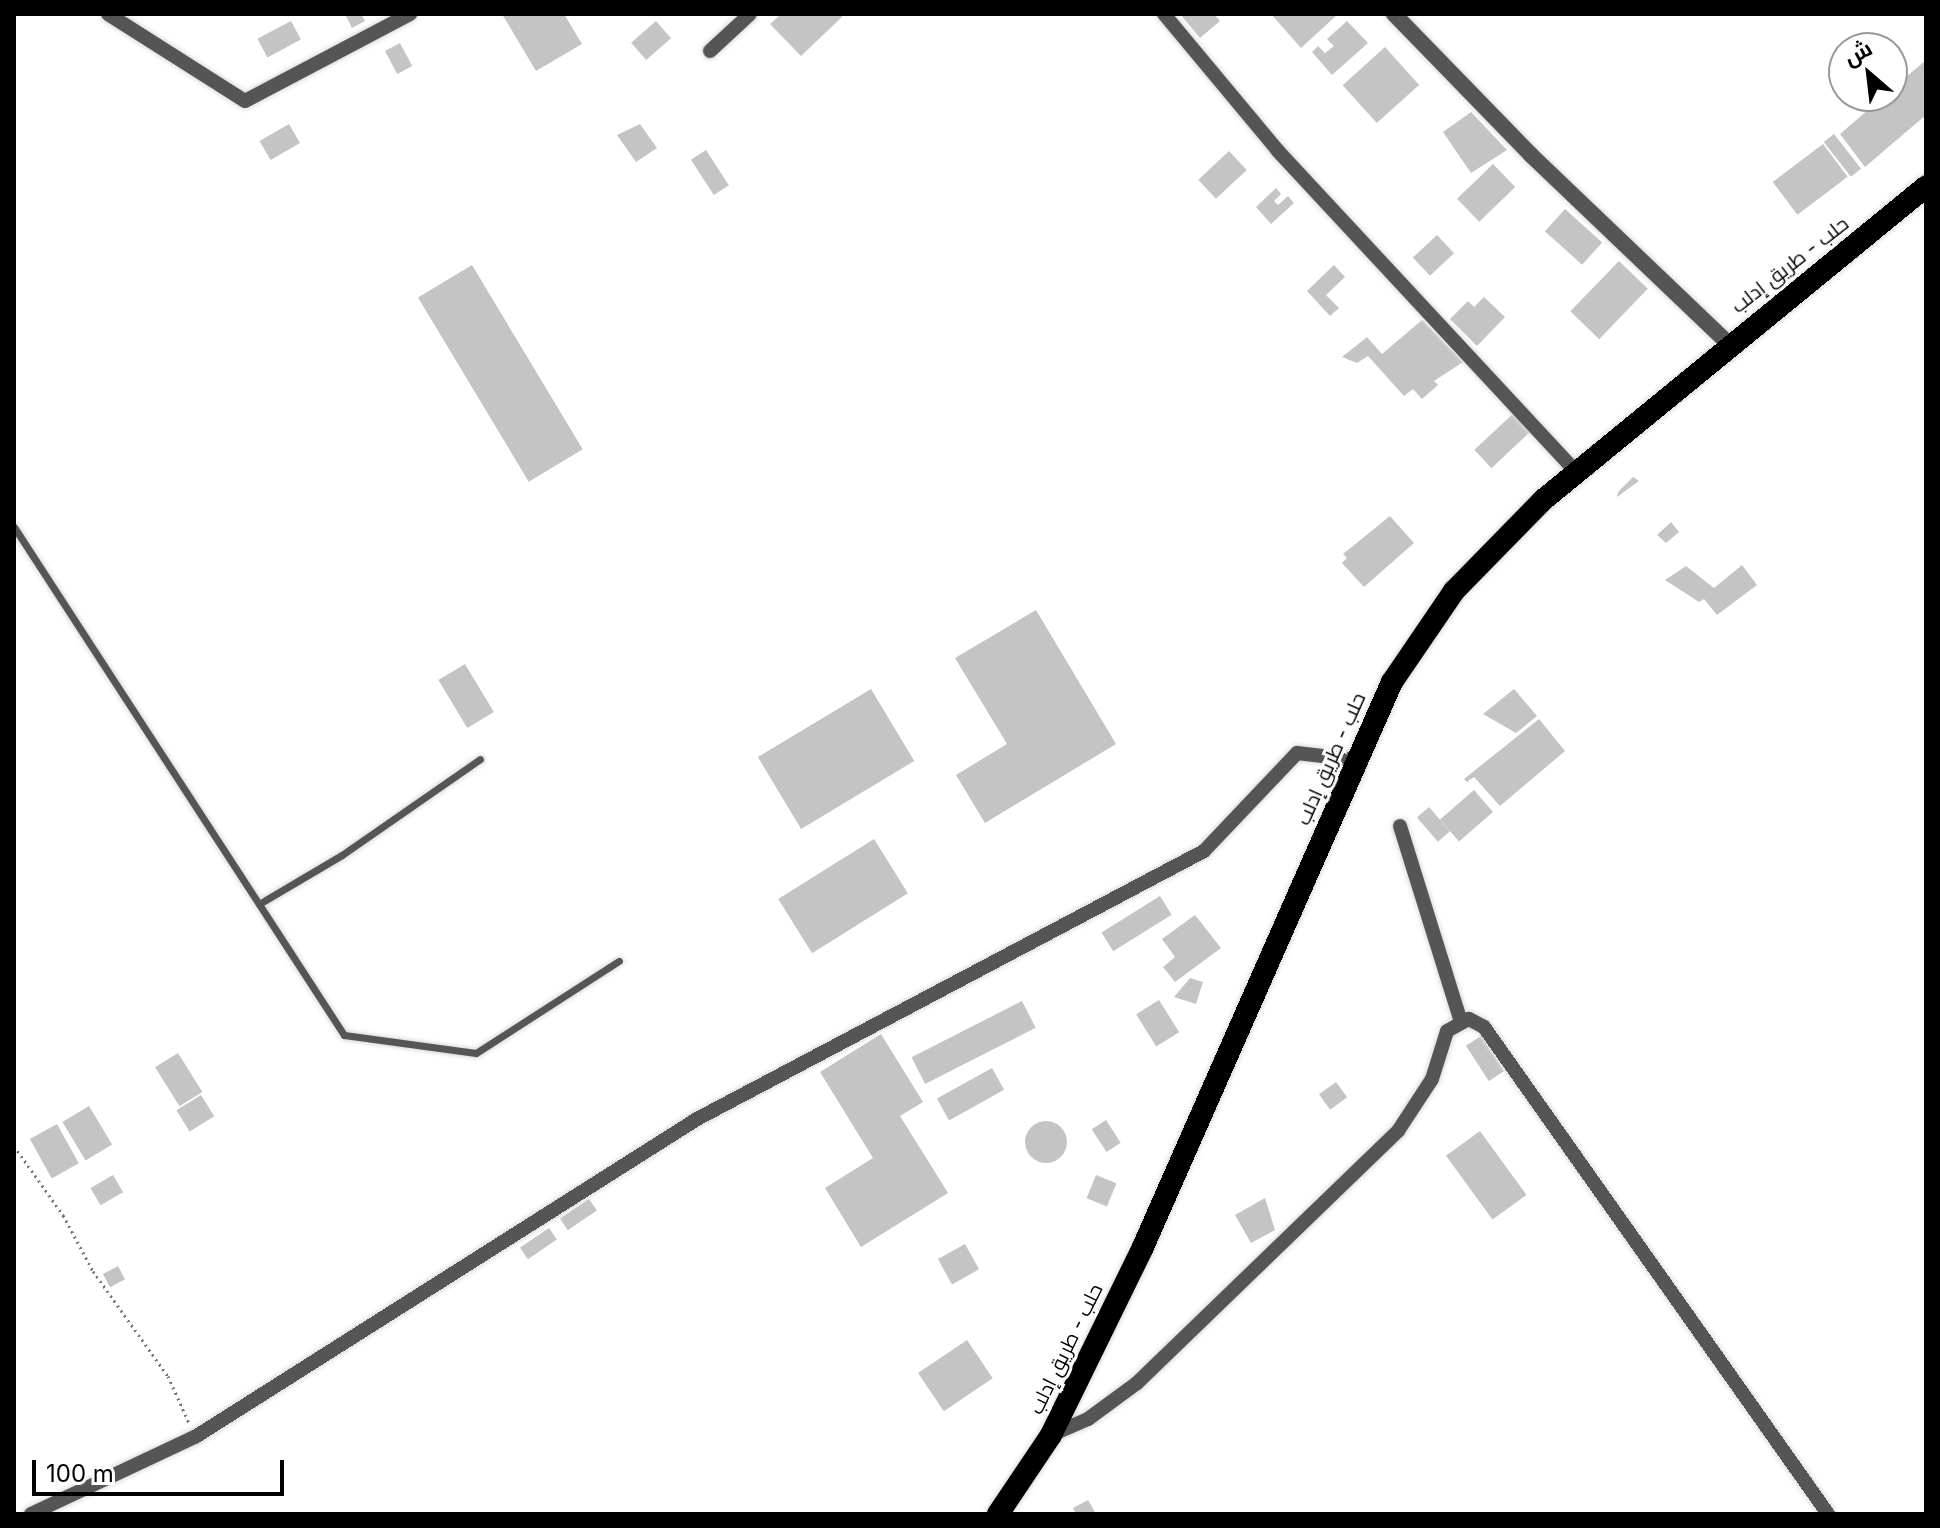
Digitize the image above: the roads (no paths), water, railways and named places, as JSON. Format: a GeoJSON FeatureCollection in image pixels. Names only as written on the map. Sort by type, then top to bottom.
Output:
{"type":"FeatureCollection","features":[{"type":"Feature","properties":{"kind":"highway","name":"حلب - طريق إدلب"},"geometry":{"type":"LineString","coordinates":[[998,1514],[1051,1435],[1143,1247],[1392,682],[1454,591],[1576,472],[1729,344],[1926,188]]}},
{"type":"Feature","properties":{"kind":"street"},"geometry":{"type":"LineString","coordinates":[[108,14],[245,101],[410,14]]}},
{"type":"Feature","properties":{"kind":"street"},"geometry":{"type":"LineString","coordinates":[[710,51],[750,14]]}},
{"type":"Feature","properties":{"kind":"street"},"geometry":{"type":"LineString","coordinates":[[1164,14],[1325,202],[1576,472]]}},
{"type":"Feature","properties":{"kind":"street"},"geometry":{"type":"LineString","coordinates":[[1394,14],[1531,155],[1729,344]]}},
{"type":"Feature","properties":{"kind":"street"},"geometry":{"type":"LineString","coordinates":[[31,1514],[195,1437],[697,1119],[1204,851],[1297,753],[1357,760]]}},
{"type":"Feature","properties":{"kind":"street"},"geometry":{"type":"LineString","coordinates":[[1400,826],[1460,1019]]}},
{"type":"Feature","properties":{"kind":"street"},"geometry":{"type":"LineString","coordinates":[[1051,1435],[1088,1419],[1137,1383],[1398,1131],[1432,1079],[1447,1031],[1460,1019]]}},
{"type":"Feature","properties":{"kind":"street"},"geometry":{"type":"LineString","coordinates":[[1460,1019],[1484,1027],[1828,1514]]}},
{"type":"Feature","properties":{"kind":"lane"},"geometry":{"type":"LineString","coordinates":[[14,527],[344,1035],[476,1053],[619,961]]}},
{"type":"Feature","properties":{"kind":"lane"},"geometry":{"type":"LineString","coordinates":[[259,904],[342,855],[480,759]]}}]}
